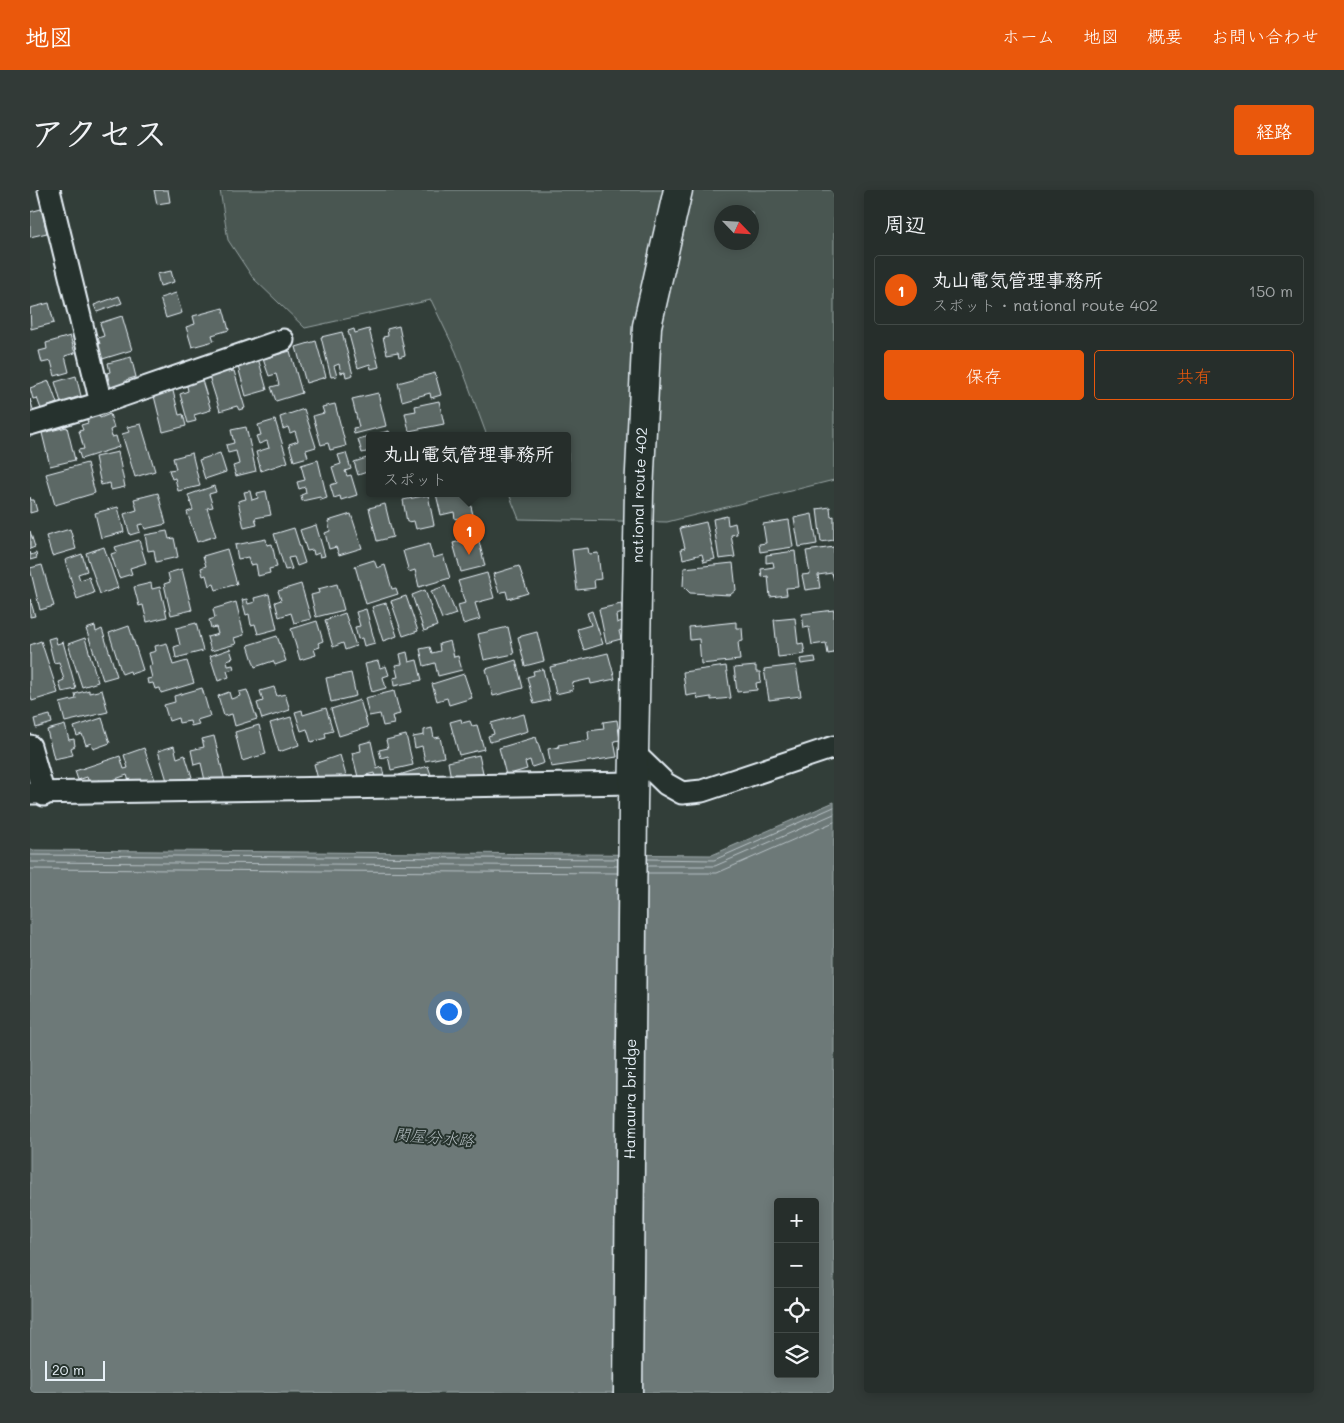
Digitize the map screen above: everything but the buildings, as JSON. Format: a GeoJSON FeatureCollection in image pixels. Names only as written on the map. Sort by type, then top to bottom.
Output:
{"type":"FeatureCollection","features":[{"type":"Feature","properties":{"kind":"highway","name":"national route 402"},"geometry":{"type":"LineString","coordinates":[[633,794],[639,492],[647,326],[678,190]]}},
{"type":"Feature","properties":{"kind":"highway","name":"Hamaura bridge"},"geometry":{"type":"LineString","coordinates":[[628,1393],[633,794]]}},
{"type":"Feature","properties":{"kind":"street"},"geometry":{"type":"LineString","coordinates":[[49,190],[101,403]]}},
{"type":"Feature","properties":{"kind":"street"},"geometry":{"type":"LineString","coordinates":[[30,424],[101,403],[284,340]]}},
{"type":"Feature","properties":{"kind":"street"},"geometry":{"type":"LineString","coordinates":[[30,746],[37,794],[633,794]]}},
{"type":"Feature","properties":{"kind":"street"},"geometry":{"type":"LineString","coordinates":[[634,753],[666,784],[682,793],[702,791],[834,747]]}},
{"type":"Feature","properties":{"kind":"shaded area"},"geometry":{"type":"Polygon","coordinates":[[[220,190],[834,190],[834,480],[667,522],[519,519],[510,497],[571,497],[571,432],[486,432],[456,352],[431,300],[305,328],[253,278],[228,240],[220,190]]]}},
{"type":"Feature","properties":{"kind":"water","name":"関屋分水路"},"geometry":{"type":"Polygon","coordinates":[[[834,802],[834,1393],[30,1393],[30,850],[712,855],[834,802]]]}},
{"type":"Feature","properties":{"kind":"place","name":"丸山電気管理事務所"},"geometry":{"type":"Point","coordinates":[469,555]}}]}
